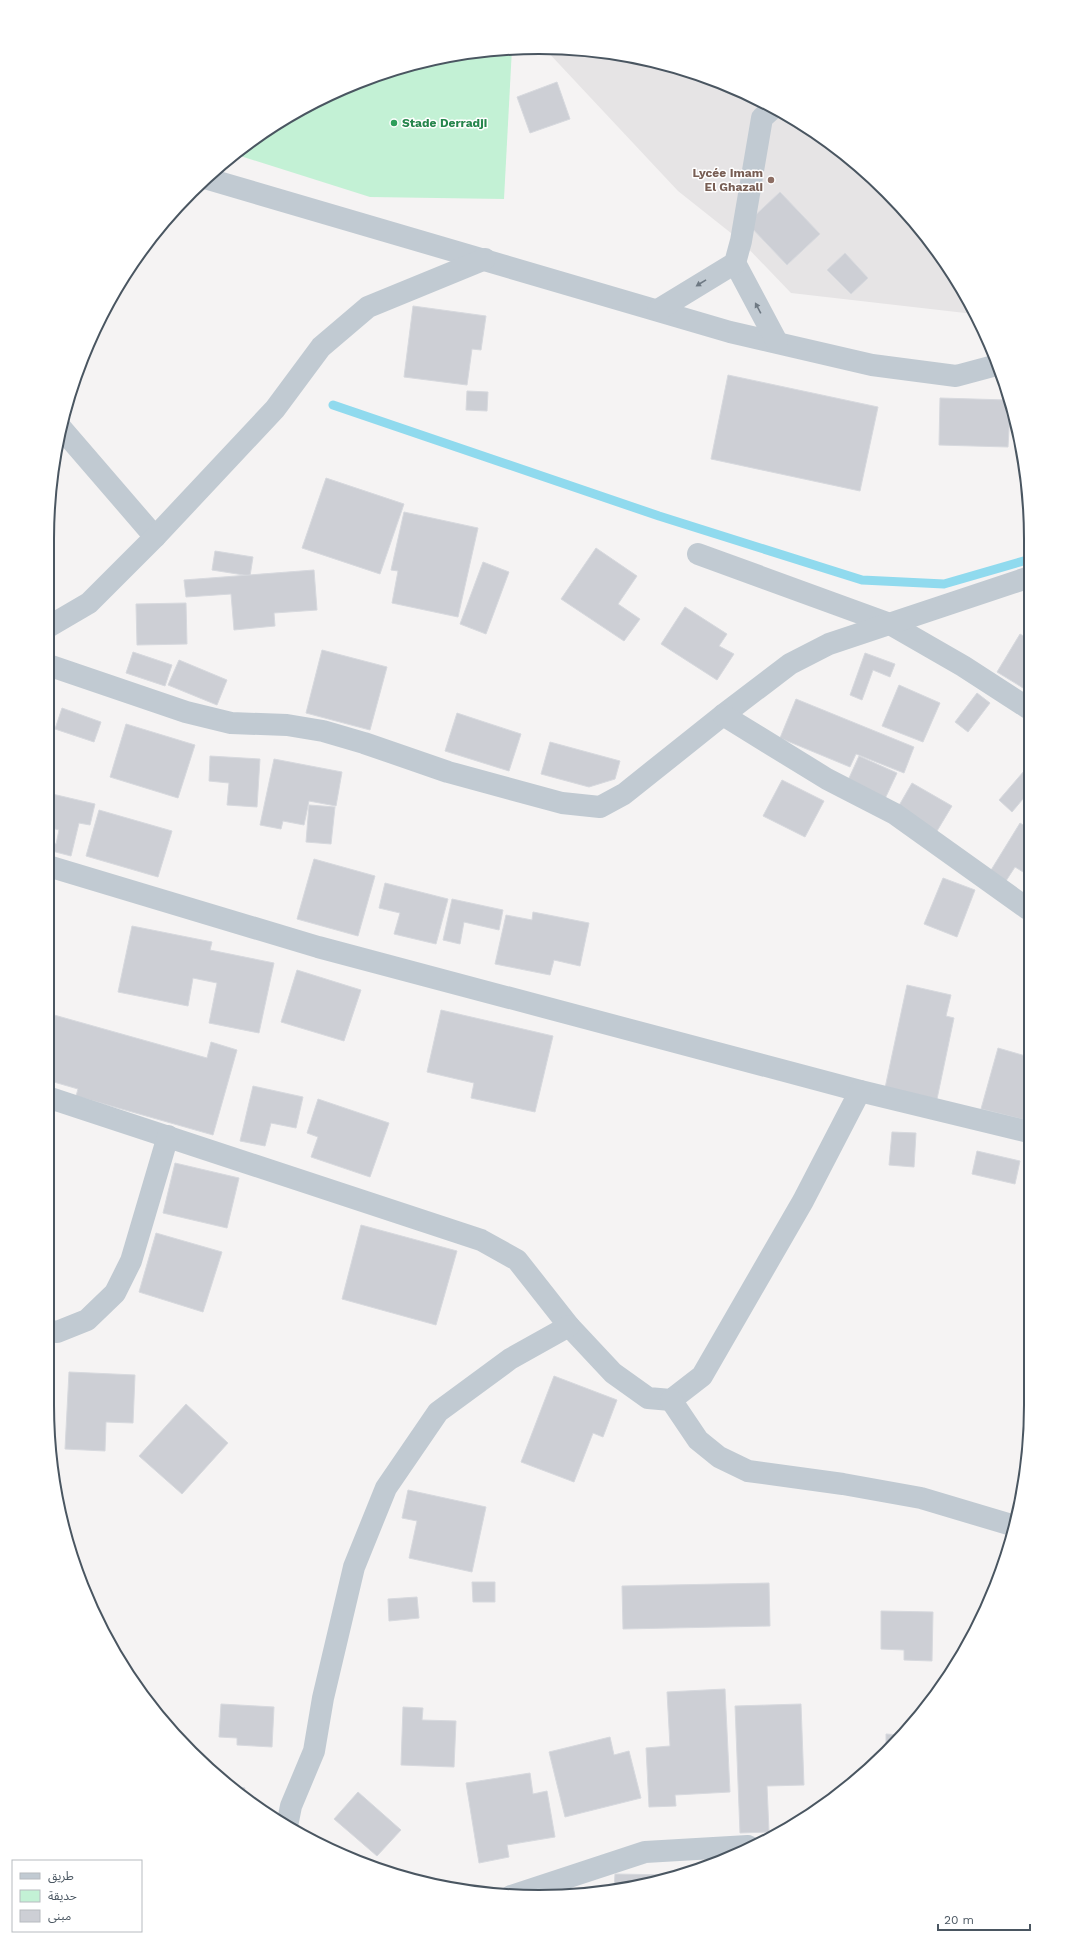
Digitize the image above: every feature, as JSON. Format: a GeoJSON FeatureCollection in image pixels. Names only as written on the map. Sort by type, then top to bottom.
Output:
{"type":"FeatureCollection","features":[{"type":"Feature","properties":{"kind":"street"},"geometry":{"type":"LineString","coordinates":[[769,112],[762,118],[741,241],[735,263],[777,342]]}},
{"type":"Feature","properties":{"kind":"street"},"geometry":{"type":"LineString","coordinates":[[212,180],[730,332],[872,365],[956,376],[992,367]]}},
{"type":"Feature","properties":{"kind":"street"},"geometry":{"type":"LineString","coordinates":[[54,624],[89,603],[155,537],[275,409],[321,347],[368,307],[485,259]]}},
{"type":"Feature","properties":{"kind":"street"},"geometry":{"type":"LineString","coordinates":[[658,310],[735,263]]}},
{"type":"Feature","properties":{"kind":"street"},"geometry":{"type":"LineString","coordinates":[[66,433],[155,537]]}},
{"type":"Feature","properties":{"kind":"street"},"geometry":{"type":"LineString","coordinates":[[698,554],[890,624],[964,666],[1024,705]]}},
{"type":"Feature","properties":{"kind":"street"},"geometry":{"type":"LineString","coordinates":[[54,667],[186,712],[231,723],[287,725],[323,731],[364,743],[448,772],[562,803],[600,808],[624,794],[790,664],[829,644],[1024,579]]}},
{"type":"Feature","properties":{"kind":"street"},"geometry":{"type":"LineString","coordinates":[[723,715],[826,778],[895,814],[1024,906]]}},
{"type":"Feature","properties":{"kind":"street"},"geometry":{"type":"LineString","coordinates":[[54,868],[318,947],[860,1091],[1024,1131]]}},
{"type":"Feature","properties":{"kind":"street"},"geometry":{"type":"LineString","coordinates":[[54,1099],[481,1240],[517,1260],[569,1326],[613,1373],[648,1398],[671,1400],[702,1376],[803,1200],[860,1091]]}},
{"type":"Feature","properties":{"kind":"street"},"geometry":{"type":"LineString","coordinates":[[54,1331],[57,1332],[87,1320],[115,1293],[131,1261],[168,1136]]}},
{"type":"Feature","properties":{"kind":"street"},"geometry":{"type":"LineString","coordinates":[[288,1820],[291,1806],[314,1751],[323,1698],[354,1567],[386,1488],[438,1412],[510,1359],[569,1326]]}},
{"type":"Feature","properties":{"kind":"street"},"geometry":{"type":"LineString","coordinates":[[671,1400],[698,1440],[719,1457],[748,1470],[843,1484],[921,1498],[1009,1524]]}},
{"type":"Feature","properties":{"kind":"street"},"geometry":{"type":"LineString","coordinates":[[530,1890],[646,1852],[740,1846]]}},
{"type":"Feature","properties":{"kind":"shaded area","name":"Lycée Imam El Ghazali"},"geometry":{"type":"Polygon","coordinates":[[[550,54],[602,58],[634,63],[665,71],[725,91],[782,119],[834,154],[859,174],[882,196],[904,219],[924,244],[959,296],[968,313],[791,293],[741,241],[678,191],[550,54]]]}},
{"type":"Feature","properties":{"kind":"green space","name":"Stade Derradji"},"geometry":{"type":"Polygon","coordinates":[[[512,55],[504,199],[370,197],[241,156],[297,119],[324,104],[353,91],[383,80],[444,63],[512,55]]]}},
{"type":"Feature","properties":{"kind":"building"},"geometry":{"type":"Polygon","coordinates":[[[557,82],[570,119],[530,133],[517,97],[557,82]]]}},
{"type":"Feature","properties":{"kind":"building"},"geometry":{"type":"Polygon","coordinates":[[[780,192],[820,234],[787,265],[747,223],[780,192]]]}},
{"type":"Feature","properties":{"kind":"building"},"geometry":{"type":"Polygon","coordinates":[[[845,253],[868,278],[851,294],[827,270],[845,253]]]}},
{"type":"Feature","properties":{"kind":"building"},"geometry":{"type":"Polygon","coordinates":[[[413,306],[486,316],[481,350],[472,349],[467,385],[404,377],[413,306]]]}},
{"type":"Feature","properties":{"kind":"building"},"geometry":{"type":"Polygon","coordinates":[[[728,375],[878,407],[860,491],[711,459],[728,375]]]}},
{"type":"Feature","properties":{"kind":"building"},"geometry":{"type":"Polygon","coordinates":[[[467,391],[488,392],[487,411],[466,410],[467,391]]]}},
{"type":"Feature","properties":{"kind":"building"},"geometry":{"type":"Polygon","coordinates":[[[940,398],[1003,400],[1009,422],[1008,447],[939,445],[940,398]]]}},
{"type":"Feature","properties":{"kind":"building"},"geometry":{"type":"Polygon","coordinates":[[[326,478],[404,504],[380,574],[302,548],[326,478]]]}},
{"type":"Feature","properties":{"kind":"building"},"geometry":{"type":"Polygon","coordinates":[[[404,512],[478,528],[458,617],[392,603],[398,571],[391,570],[404,512]]]}},
{"type":"Feature","properties":{"kind":"building"},"geometry":{"type":"Polygon","coordinates":[[[596,548],[637,576],[618,604],[640,619],[624,641],[561,599],[596,548]]]}},
{"type":"Feature","properties":{"kind":"building"},"geometry":{"type":"Polygon","coordinates":[[[215,551],[253,557],[250,576],[212,570],[215,551]]]}},
{"type":"Feature","properties":{"kind":"building"},"geometry":{"type":"Polygon","coordinates":[[[483,562],[509,572],[486,634],[460,624],[483,562]]]}},
{"type":"Feature","properties":{"kind":"building"},"geometry":{"type":"Polygon","coordinates":[[[314,570],[317,610],[274,613],[275,626],[234,630],[231,594],[186,597],[184,580],[314,570]]]}},
{"type":"Feature","properties":{"kind":"building"},"geometry":{"type":"Polygon","coordinates":[[[186,603],[187,644],[137,645],[136,604],[186,603]]]}},
{"type":"Feature","properties":{"kind":"building"},"geometry":{"type":"Polygon","coordinates":[[[685,607],[727,634],[719,646],[734,654],[717,680],[661,644],[685,607]]]}},
{"type":"Feature","properties":{"kind":"building"},"geometry":{"type":"Polygon","coordinates":[[[1020,634],[1024,636],[1024,689],[997,672],[1020,634]]]}},
{"type":"Feature","properties":{"kind":"building"},"geometry":{"type":"Polygon","coordinates":[[[322,650],[387,667],[370,730],[306,713],[322,650]]]}},
{"type":"Feature","properties":{"kind":"building"},"geometry":{"type":"Polygon","coordinates":[[[133,652],[172,665],[165,686],[126,673],[133,652]]]}},
{"type":"Feature","properties":{"kind":"building"},"geometry":{"type":"Polygon","coordinates":[[[865,653],[895,664],[890,677],[873,670],[862,700],[850,695],[865,653]]]}},
{"type":"Feature","properties":{"kind":"building"},"geometry":{"type":"Polygon","coordinates":[[[179,660],[227,680],[217,705],[168,685],[179,660]]]}},
{"type":"Feature","properties":{"kind":"building"},"geometry":{"type":"Polygon","coordinates":[[[899,685],[940,703],[923,742],[882,726],[899,685]]]}},
{"type":"Feature","properties":{"kind":"building"},"geometry":{"type":"Polygon","coordinates":[[[977,693],[990,703],[968,732],[955,722],[977,693]]]}},
{"type":"Feature","properties":{"kind":"building"},"geometry":{"type":"Polygon","coordinates":[[[796,699],[914,747],[904,773],[856,754],[850,767],[780,738],[796,699]]]}},
{"type":"Feature","properties":{"kind":"building"},"geometry":{"type":"Polygon","coordinates":[[[62,708],[101,722],[94,742],[55,729],[62,708]]]}},
{"type":"Feature","properties":{"kind":"building"},"geometry":{"type":"Polygon","coordinates":[[[457,713],[521,734],[509,771],[445,751],[457,713]]]}},
{"type":"Feature","properties":{"kind":"building"},"geometry":{"type":"Polygon","coordinates":[[[126,724],[195,745],[178,798],[110,777],[126,724]]]}},
{"type":"Feature","properties":{"kind":"building"},"geometry":{"type":"Polygon","coordinates":[[[550,742],[620,761],[615,779],[589,787],[541,774],[550,742]]]}},
{"type":"Feature","properties":{"kind":"building"},"geometry":{"type":"Polygon","coordinates":[[[210,756],[260,759],[257,807],[227,805],[229,783],[209,781],[210,756]]]}},
{"type":"Feature","properties":{"kind":"building"},"geometry":{"type":"Polygon","coordinates":[[[859,756],[897,773],[883,803],[845,787],[859,756]]]}},
{"type":"Feature","properties":{"kind":"building"},"geometry":{"type":"Polygon","coordinates":[[[274,759],[342,772],[336,806],[309,801],[304,825],[283,821],[281,829],[260,825],[274,759]]]}},
{"type":"Feature","properties":{"kind":"building"},"geometry":{"type":"Polygon","coordinates":[[[1024,771],[1024,798],[1012,812],[999,800],[1024,771]]]}},
{"type":"Feature","properties":{"kind":"building"},"geometry":{"type":"Polygon","coordinates":[[[782,780],[824,801],[805,837],[763,816],[782,780]]]}},
{"type":"Feature","properties":{"kind":"building"},"geometry":{"type":"Polygon","coordinates":[[[912,783],[952,806],[937,831],[897,809],[912,783]]]}},
{"type":"Feature","properties":{"kind":"building"},"geometry":{"type":"Polygon","coordinates":[[[54,794],[95,804],[90,825],[79,823],[71,856],[54,852],[54,844],[56,844],[59,830],[54,829],[54,794]]]}},
{"type":"Feature","properties":{"kind":"building"},"geometry":{"type":"Polygon","coordinates":[[[309,805],[335,807],[331,844],[306,842],[309,805]]]}},
{"type":"Feature","properties":{"kind":"building"},"geometry":{"type":"Polygon","coordinates":[[[99,810],[172,831],[158,877],[86,856],[99,810]]]}},
{"type":"Feature","properties":{"kind":"building"},"geometry":{"type":"Polygon","coordinates":[[[1020,823],[1024,826],[1024,873],[1015,867],[1004,884],[988,875],[1020,823]]]}},
{"type":"Feature","properties":{"kind":"building"},"geometry":{"type":"Polygon","coordinates":[[[314,859],[375,876],[358,936],[297,919],[314,859]]]}},
{"type":"Feature","properties":{"kind":"building"},"geometry":{"type":"Polygon","coordinates":[[[943,878],[975,890],[957,937],[924,924],[943,878]]]}},
{"type":"Feature","properties":{"kind":"building"},"geometry":{"type":"Polygon","coordinates":[[[385,883],[448,899],[436,944],[394,934],[400,913],[379,908],[385,883]]]}},
{"type":"Feature","properties":{"kind":"building"},"geometry":{"type":"Polygon","coordinates":[[[452,899],[503,910],[499,930],[464,922],[460,944],[443,940],[452,899]]]}},
{"type":"Feature","properties":{"kind":"building"},"geometry":{"type":"Polygon","coordinates":[[[533,912],[589,923],[580,966],[554,960],[550,975],[495,964],[506,915],[532,920],[533,912]]]}},
{"type":"Feature","properties":{"kind":"building"},"geometry":{"type":"Polygon","coordinates":[[[132,926],[212,942],[210,950],[274,963],[259,1033],[209,1023],[217,983],[193,978],[188,1006],[118,992],[132,926]]]}},
{"type":"Feature","properties":{"kind":"building"},"geometry":{"type":"Polygon","coordinates":[[[297,970],[361,990],[344,1041],[281,1022],[297,970]]]}},
{"type":"Feature","properties":{"kind":"building"},"geometry":{"type":"Polygon","coordinates":[[[907,985],[951,995],[946,1016],[954,1018],[937,1099],[885,1088],[907,985]]]}},
{"type":"Feature","properties":{"kind":"building"},"geometry":{"type":"Polygon","coordinates":[[[441,1010],[553,1036],[535,1112],[471,1098],[474,1083],[427,1072],[441,1010]]]}},
{"type":"Feature","properties":{"kind":"building"},"geometry":{"type":"Polygon","coordinates":[[[54,1015],[207,1058],[211,1042],[237,1050],[213,1135],[76,1096],[78,1089],[54,1082],[54,1015]]]}},
{"type":"Feature","properties":{"kind":"building"},"geometry":{"type":"Polygon","coordinates":[[[998,1048],[1024,1056],[1024,1120],[981,1109],[998,1048]]]}},
{"type":"Feature","properties":{"kind":"building"},"geometry":{"type":"Polygon","coordinates":[[[253,1086],[303,1097],[296,1128],[271,1123],[265,1146],[240,1141],[253,1086]]]}},
{"type":"Feature","properties":{"kind":"building"},"geometry":{"type":"Polygon","coordinates":[[[318,1099],[389,1123],[370,1177],[311,1157],[318,1137],[307,1133],[318,1099]]]}},
{"type":"Feature","properties":{"kind":"building"},"geometry":{"type":"Polygon","coordinates":[[[892,1132],[916,1133],[914,1167],[889,1165],[892,1132]]]}},
{"type":"Feature","properties":{"kind":"building"},"geometry":{"type":"Polygon","coordinates":[[[977,1151],[1020,1161],[1015,1184],[972,1174],[977,1151]]]}},
{"type":"Feature","properties":{"kind":"building"},"geometry":{"type":"Polygon","coordinates":[[[175,1163],[239,1178],[227,1228],[163,1213],[175,1163]]]}},
{"type":"Feature","properties":{"kind":"building"},"geometry":{"type":"Polygon","coordinates":[[[361,1225],[457,1251],[436,1325],[342,1299],[361,1225]]]}},
{"type":"Feature","properties":{"kind":"building"},"geometry":{"type":"Polygon","coordinates":[[[156,1233],[222,1252],[203,1312],[139,1292],[156,1233]]]}},
{"type":"Feature","properties":{"kind":"building"},"geometry":{"type":"Polygon","coordinates":[[[69,1372],[135,1375],[133,1423],[106,1422],[105,1451],[65,1449],[69,1372]]]}},
{"type":"Feature","properties":{"kind":"building"},"geometry":{"type":"Polygon","coordinates":[[[554,1376],[617,1400],[603,1437],[593,1433],[574,1482],[521,1462],[554,1376]]]}},
{"type":"Feature","properties":{"kind":"building"},"geometry":{"type":"Polygon","coordinates":[[[186,1404],[228,1443],[182,1494],[139,1456],[186,1404]]]}},
{"type":"Feature","properties":{"kind":"building"},"geometry":{"type":"Polygon","coordinates":[[[408,1490],[486,1507],[472,1572],[409,1558],[417,1521],[402,1518],[408,1490]]]}},
{"type":"Feature","properties":{"kind":"building"},"geometry":{"type":"Polygon","coordinates":[[[472,1582],[495,1582],[495,1602],[473,1602],[472,1582]]]}},
{"type":"Feature","properties":{"kind":"building"},"geometry":{"type":"Polygon","coordinates":[[[769,1583],[770,1626],[623,1629],[622,1586],[769,1583]]]}},
{"type":"Feature","properties":{"kind":"building"},"geometry":{"type":"Polygon","coordinates":[[[417,1597],[419,1618],[389,1621],[388,1599],[417,1597]]]}},
{"type":"Feature","properties":{"kind":"building"},"geometry":{"type":"Polygon","coordinates":[[[881,1611],[933,1612],[932,1661],[904,1660],[904,1650],[881,1649],[881,1611]]]}},
{"type":"Feature","properties":{"kind":"building"},"geometry":{"type":"Polygon","coordinates":[[[725,1689],[730,1792],[675,1795],[676,1806],[649,1807],[646,1748],[670,1746],[667,1692],[725,1689]]]}},
{"type":"Feature","properties":{"kind":"building"},"geometry":{"type":"Polygon","coordinates":[[[221,1704],[274,1707],[272,1747],[237,1745],[237,1738],[219,1737],[221,1704]]]}},
{"type":"Feature","properties":{"kind":"building"},"geometry":{"type":"Polygon","coordinates":[[[801,1704],[804,1785],[767,1786],[769,1832],[740,1833],[735,1706],[801,1704]]]}},
{"type":"Feature","properties":{"kind":"building"},"geometry":{"type":"Polygon","coordinates":[[[403,1707],[423,1708],[422,1720],[456,1721],[454,1767],[401,1765],[403,1707]]]}},
{"type":"Feature","properties":{"kind":"building"},"geometry":{"type":"Polygon","coordinates":[[[886,1734],[895,1735],[886,1744],[886,1734]]]}},
{"type":"Feature","properties":{"kind":"building"},"geometry":{"type":"Polygon","coordinates":[[[610,1737],[614,1755],[629,1751],[641,1798],[565,1817],[549,1752],[610,1737]]]}},
{"type":"Feature","properties":{"kind":"building"},"geometry":{"type":"Polygon","coordinates":[[[530,1773],[533,1794],[547,1791],[555,1837],[507,1845],[509,1857],[479,1863],[466,1783],[530,1773]]]}},
{"type":"Feature","properties":{"kind":"building"},"geometry":{"type":"Polygon","coordinates":[[[358,1792],[401,1830],[377,1856],[334,1819],[358,1792]]]}},
{"type":"Feature","properties":{"kind":"building"},"geometry":{"type":"Polygon","coordinates":[[[615,1874],[658,1875],[634,1881],[614,1884],[615,1874]]]}},
{"type":"Feature","properties":{"kind":"waterway"},"geometry":{"type":"LineString","coordinates":[[333,405],[659,516],[862,580],[944,584],[1024,561]]}},
{"type":"Feature","properties":{"kind":"place","name":"Stade Derradji"},"geometry":{"type":"Point","coordinates":[394,123]}},
{"type":"Feature","properties":{"kind":"place","name":"Lycée Imam El Ghazali"},"geometry":{"type":"Point","coordinates":[771,180]}}]}
